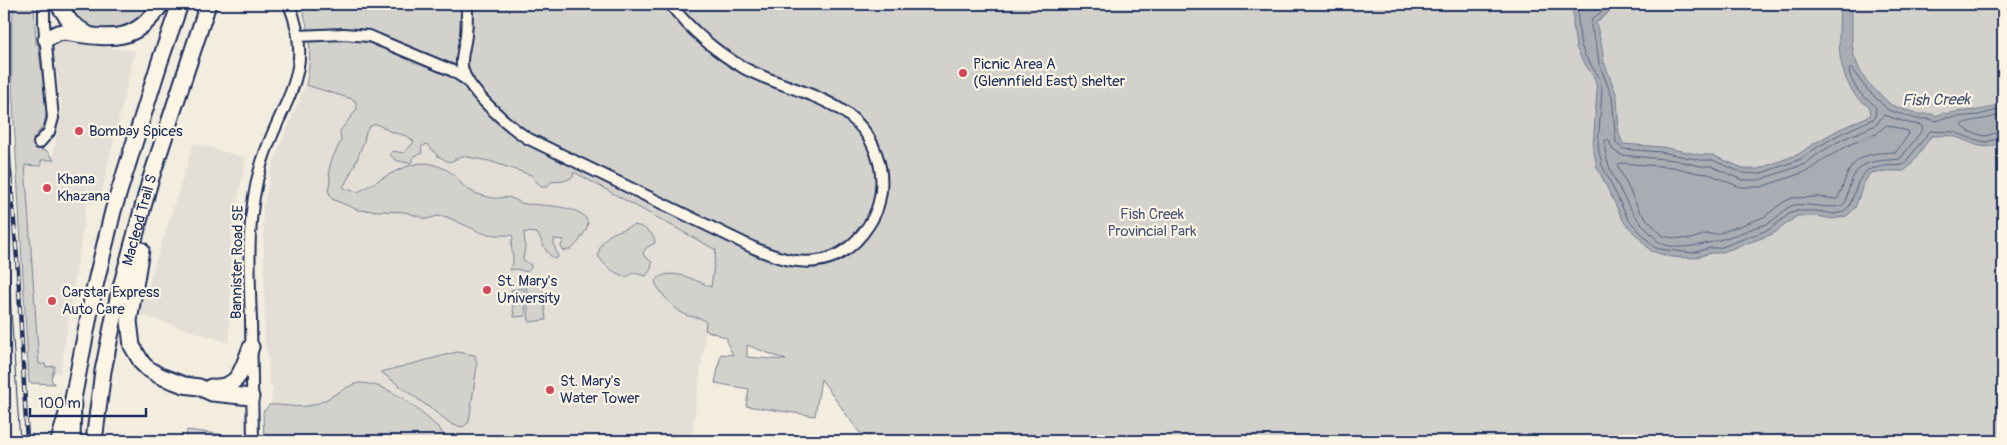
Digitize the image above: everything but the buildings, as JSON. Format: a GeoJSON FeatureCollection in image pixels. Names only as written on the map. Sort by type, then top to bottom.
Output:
{"type":"FeatureCollection","features":[{"type":"Feature","properties":{"kind":"highway"},"geometry":{"type":"LineString","coordinates":[[58,4],[71,23],[93,37]]}},
{"type":"Feature","properties":{"kind":"highway"},"geometry":{"type":"LineString","coordinates":[[46,39],[64,32],[109,38],[129,33],[147,22],[161,4]]}},
{"type":"Feature","properties":{"kind":"highway","name":"Macleod Trail S"},"geometry":{"type":"LineString","coordinates":[[72,441],[73,399],[94,290],[113,210],[180,4]]}},
{"type":"Feature","properties":{"kind":"highway","name":"Macleod Trail S"},"geometry":{"type":"LineString","coordinates":[[94,441],[99,395],[110,334],[150,180],[208,4]]}},
{"type":"Feature","properties":{"kind":"highway"},"geometry":{"type":"LineString","coordinates":[[139,224],[141,246],[129,312],[130,331],[132,346],[138,358],[147,368],[167,379],[184,385],[221,388],[234,383],[240,375],[251,347]]}},
{"type":"Feature","properties":{"kind":"highway"},"geometry":{"type":"LineString","coordinates":[[199,386],[212,392],[251,397]]}},
{"type":"Feature","properties":{"kind":"highway"},"geometry":{"type":"LineString","coordinates":[[59,441],[65,418],[73,399]]}},
{"type":"Feature","properties":{"kind":"street"},"geometry":{"type":"LineString","coordinates":[[39,143],[49,132],[53,118],[44,4]]}},
{"type":"Feature","properties":{"kind":"street","name":"Bannister Road SE"},"geometry":{"type":"LineString","coordinates":[[253,441],[249,234],[253,199],[266,148],[296,79],[299,60],[298,36],[289,4]]}},
{"type":"Feature","properties":{"kind":"street"},"geometry":{"type":"LineString","coordinates":[[467,4],[465,47],[462,65],[468,80]]}},
{"type":"Feature","properties":{"kind":"street"},"geometry":{"type":"LineString","coordinates":[[298,36],[344,34],[369,36],[453,71],[468,80],[501,117],[527,138],[777,258],[801,262],[825,260],[841,253],[854,242],[868,225],[877,208],[880,196],[881,172],[876,152],[868,135],[839,108],[734,63],[704,40],[670,4]]}},
{"type":"Feature","properties":{"kind":"street"},"geometry":{"type":"LineString","coordinates":[[433,63],[455,62],[465,47]]}},
{"type":"Feature","properties":{"kind":"shaded area"},"geometry":{"type":"Polygon","coordinates":[[[63,41],[135,51],[99,203],[87,202],[60,373],[35,372],[22,162],[52,159],[62,109],[53,46],[63,41]]]}},
{"type":"Feature","properties":{"kind":"shaded area","name":"St. Mary's University"},"geometry":{"type":"Polygon","coordinates":[[[306,84],[554,161],[717,250],[691,441],[267,441],[273,388],[269,384],[268,357],[265,347],[263,208],[272,167],[306,84]]]}},
{"type":"Feature","properties":{"kind":"shaded area"},"geometry":{"type":"Polygon","coordinates":[[[194,143],[246,158],[231,235],[229,343],[139,314],[194,143]]]}},
{"type":"Feature","properties":{"kind":"green space"},"geometry":{"type":"Polygon","coordinates":[[[14,4],[34,4],[36,44],[38,44],[47,109],[44,125],[33,139],[41,150],[47,151],[54,160],[41,160],[41,166],[25,165],[39,364],[45,364],[46,367],[55,366],[51,379],[54,384],[29,383],[12,85],[12,24],[14,4]]]}},
{"type":"Feature","properties":{"kind":"green space"},"geometry":{"type":"Polygon","coordinates":[[[60,4],[154,4],[127,29],[110,28],[93,31],[60,4]]]}},
{"type":"Feature","properties":{"kind":"green space","name":"Fish Creek Provincial Park"},"geometry":{"type":"Polygon","coordinates":[[[300,4],[2003,4],[2003,441],[877,441],[859,432],[821,379],[815,416],[746,406],[749,389],[715,383],[721,354],[733,355],[727,343],[727,338],[705,330],[706,322],[703,320],[680,312],[671,304],[655,281],[661,276],[675,274],[711,287],[716,250],[574,172],[573,177],[564,181],[551,182],[547,187],[541,187],[531,175],[489,161],[462,156],[450,162],[447,161],[438,156],[427,144],[421,147],[422,153],[413,157],[411,163],[402,162],[394,159],[390,154],[392,151],[404,153],[414,142],[411,139],[376,124],[370,126],[366,132],[356,162],[343,188],[358,192],[408,166],[428,163],[448,171],[463,186],[478,194],[493,198],[509,197],[525,204],[566,208],[585,217],[588,224],[578,243],[572,248],[562,250],[561,246],[564,240],[554,239],[558,257],[555,259],[546,251],[537,233],[524,232],[525,247],[523,260],[531,265],[527,272],[517,269],[510,270],[513,261],[512,235],[482,233],[447,217],[438,216],[427,219],[405,212],[358,210],[332,199],[328,190],[330,182],[329,169],[341,141],[340,131],[357,109],[355,100],[306,85],[310,54],[304,14],[300,4]],[[747,345],[747,357],[786,360],[747,345]]]}},
{"type":"Feature","properties":{"kind":"green space"},"geometry":{"type":"Polygon","coordinates":[[[634,225],[648,231],[653,236],[655,243],[646,248],[643,253],[652,262],[651,269],[646,276],[633,273],[627,277],[610,269],[598,255],[603,242],[611,234],[634,225]]]}},
{"type":"Feature","properties":{"kind":"green space"},"geometry":{"type":"Polygon","coordinates":[[[542,281],[546,320],[529,322],[526,283],[542,281]]]}},
{"type":"Feature","properties":{"kind":"green space"},"geometry":{"type":"Polygon","coordinates":[[[524,288],[526,316],[514,317],[511,290],[524,288]]]}},
{"type":"Feature","properties":{"kind":"green space"},"geometry":{"type":"Polygon","coordinates":[[[457,352],[475,355],[477,365],[469,422],[463,427],[453,425],[381,372],[457,352]]]}},
{"type":"Feature","properties":{"kind":"green space"},"geometry":{"type":"Polygon","coordinates":[[[358,383],[381,387],[402,398],[439,428],[443,434],[443,440],[264,441],[263,412],[269,405],[301,407],[312,405],[324,401],[358,383]]]}},
{"type":"Feature","properties":{"kind":"green space"},"geometry":{"type":"Polygon","coordinates":[[[187,430],[234,436],[233,441],[186,441],[187,430]]]}},
{"type":"Feature","properties":{"kind":"water"},"geometry":{"type":"Polygon","coordinates":[[[1573,4],[1613,4],[1607,14],[1596,22],[1604,62],[1617,96],[1619,134],[1623,144],[1662,147],[1701,155],[1712,155],[1745,169],[1758,169],[1799,154],[1838,130],[1871,115],[1870,108],[1855,95],[1844,73],[1840,51],[1840,4],[1852,4],[1852,42],[1854,56],[1860,71],[1869,84],[1891,105],[1918,114],[1936,116],[1943,113],[1992,107],[2003,98],[2003,141],[1995,145],[1983,146],[1952,136],[1932,136],[1904,171],[1870,173],[1863,185],[1855,208],[1847,216],[1833,219],[1817,216],[1797,216],[1773,234],[1720,253],[1711,253],[1693,258],[1671,257],[1651,251],[1624,222],[1597,167],[1593,147],[1597,90],[1595,79],[1576,47],[1573,26],[1573,4]]]}},
{"type":"Feature","properties":{"kind":"tram line"},"geometry":{"type":"LineString","coordinates":[[4,208],[20,441]]}},
{"type":"Feature","properties":{"kind":"tram line"},"geometry":{"type":"LineString","coordinates":[[4,374],[9,441]]}},
{"type":"Feature","properties":{"kind":"railway"},"geometry":{"type":"LineString","coordinates":[[4,25],[5,4]]}},
{"type":"Feature","properties":{"kind":"railway"},"geometry":{"type":"LineString","coordinates":[[4,99],[18,271],[27,441]]}},
{"type":"Feature","properties":{"kind":"place","name":"Picnic Area A (Glennfield East) shelter"},"geometry":{"type":"Point","coordinates":[963,73]}},
{"type":"Feature","properties":{"kind":"place","name":"Bombay Spices"},"geometry":{"type":"Point","coordinates":[79,131]}},
{"type":"Feature","properties":{"kind":"place","name":"Khana Khazana"},"geometry":{"type":"Point","coordinates":[47,188]}},
{"type":"Feature","properties":{"kind":"place","name":"St. Mary's University"},"geometry":{"type":"Point","coordinates":[487,290]}},
{"type":"Feature","properties":{"kind":"place","name":"Carstar Express Auto Care"},"geometry":{"type":"Point","coordinates":[52,301]}},
{"type":"Feature","properties":{"kind":"place","name":"St. Mary's Water Tower"},"geometry":{"type":"Point","coordinates":[550,390]}},
{"type":"Feature","properties":{"kind":"water label","name":"Fish Creek"},"geometry":{"type":"Point","coordinates":[1936,99]}}]}
